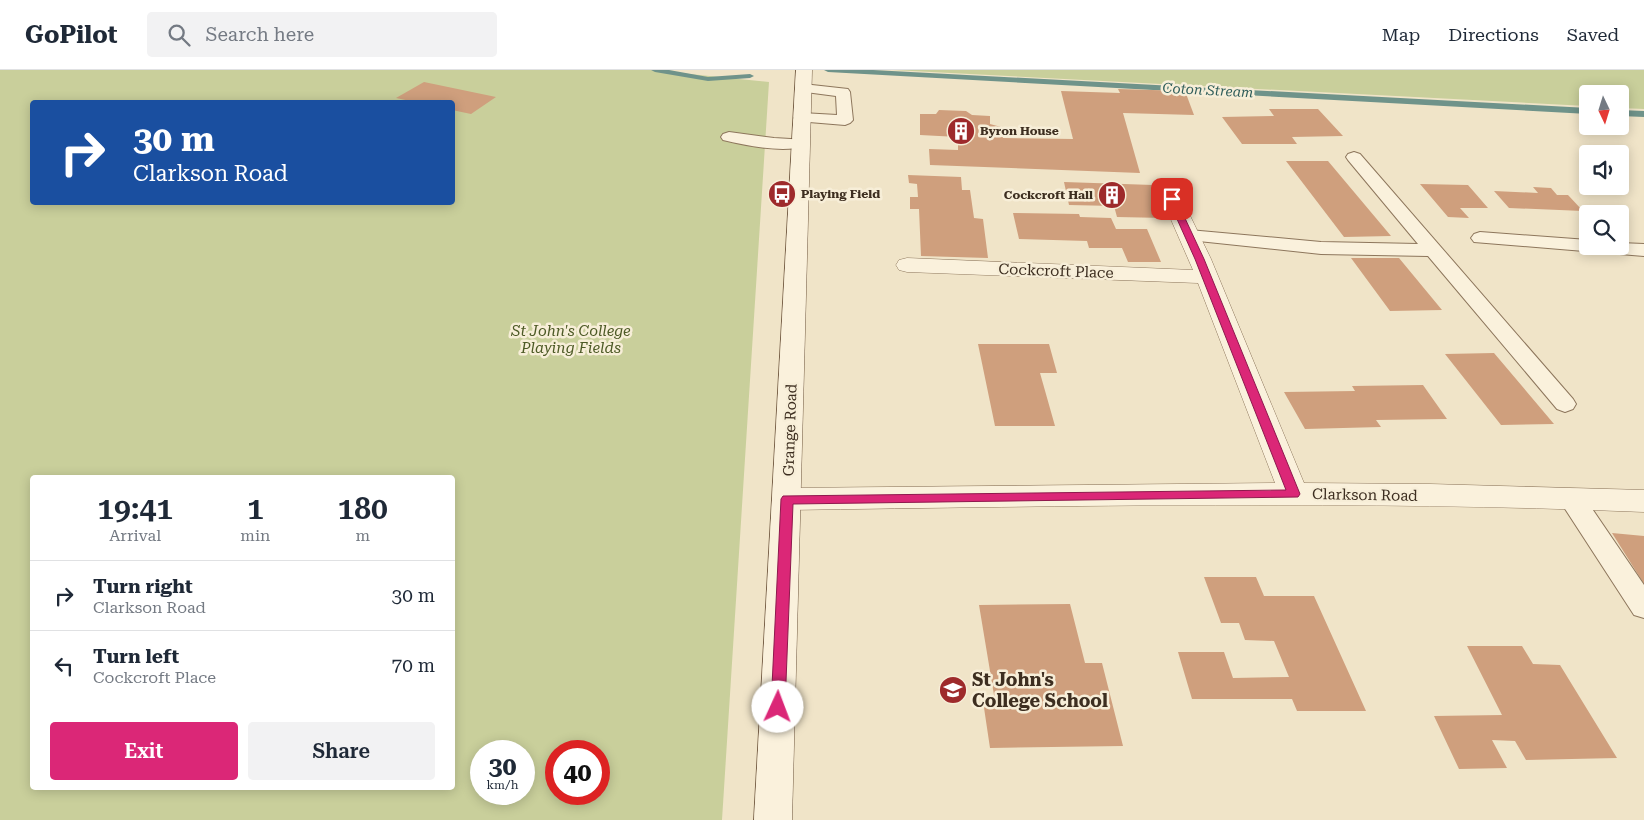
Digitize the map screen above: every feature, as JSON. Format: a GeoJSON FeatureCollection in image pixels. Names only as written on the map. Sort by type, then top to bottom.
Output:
{"type":"FeatureCollection","features":[{"type":"Feature","properties":{"kind":"street","name":"Grange Road"},"geometry":{"type":"LineString","coordinates":[[773,820],[804,79]]}},
{"type":"Feature","properties":{"kind":"street"},"geometry":{"type":"LineString","coordinates":[[1172,199],[1189,235],[1294,494]]}},
{"type":"Feature","properties":{"kind":"street","name":"Cockcroft Place"},"geometry":{"type":"LineString","coordinates":[[907,265],[1206,277]]}},
{"type":"Feature","properties":{"kind":"street","name":"Clarkson Road"},"geometry":{"type":"LineString","coordinates":[[787,499],[1294,494],[1571,498],[1644,501]]}},
{"type":"Feature","properties":{"kind":"lane"},"geometry":{"type":"LineString","coordinates":[[729,137],[774,143],[802,130],[845,120],[843,92],[804,79]]}},
{"type":"Feature","properties":{"kind":"lane"},"geometry":{"type":"LineString","coordinates":[[1354,157],[1566,404]]}},
{"type":"Feature","properties":{"kind":"lane"},"geometry":{"type":"LineString","coordinates":[[1189,235],[1320,248],[1433,250]]}},
{"type":"Feature","properties":{"kind":"lane"},"geometry":{"type":"LineString","coordinates":[[1480,238],[1579,245]]}},
{"type":"Feature","properties":{"kind":"lane"},"geometry":{"type":"LineString","coordinates":[[1629,249],[1644,250]]}},
{"type":"Feature","properties":{"kind":"lane"},"geometry":{"type":"LineString","coordinates":[[1571,498],[1644,607]]}},
{"type":"Feature","properties":{"kind":"green space","name":"St John's College Playing Fields"},"geometry":{"type":"Polygon","coordinates":[[[0,70],[650,70],[769,82],[722,820],[0,820],[0,70]]]}},
{"type":"Feature","properties":{"kind":"green space"},"geometry":{"type":"Polygon","coordinates":[[[893,70],[1644,70],[1644,109],[1629,108],[1629,85],[1579,85],[1579,106],[893,70]]]}},
{"type":"Feature","properties":{"kind":"building"},"geometry":{"type":"Polygon","coordinates":[[[424,82],[496,97],[471,114],[455,111],[455,100],[406,100],[396,98],[424,82]]]}},
{"type":"Feature","properties":{"kind":"building","name":"Byron House"},"geometry":{"type":"Polygon","coordinates":[[[1118,89],[1185,91],[1194,115],[1123,113],[1140,173],[930,165],[929,149],[958,150],[958,137],[920,135],[920,114],[936,114],[939,110],[966,111],[972,115],[990,116],[990,124],[1001,127],[1003,138],[1073,139],[1061,91],[1120,93],[1118,89]]]}},
{"type":"Feature","properties":{"kind":"building"},"geometry":{"type":"Polygon","coordinates":[[[1269,109],[1318,109],[1343,136],[1292,137],[1297,144],[1242,144],[1222,117],[1274,116],[1269,109]]]}},
{"type":"Feature","properties":{"kind":"building"},"geometry":{"type":"Polygon","coordinates":[[[1286,161],[1328,161],[1391,236],[1344,237],[1286,161]]]}},
{"type":"Feature","properties":{"kind":"building"},"geometry":{"type":"Polygon","coordinates":[[[908,175],[961,177],[962,190],[970,190],[974,218],[983,219],[988,258],[921,256],[919,209],[910,209],[910,197],[918,197],[917,184],[909,183],[908,175]]]}},
{"type":"Feature","properties":{"kind":"building","name":"Cockcroft Hall"},"geometry":{"type":"Polygon","coordinates":[[[1064,182],[1153,185],[1165,218],[1117,217],[1114,206],[1069,205],[1064,182]]]}},
{"type":"Feature","properties":{"kind":"building"},"geometry":{"type":"Polygon","coordinates":[[[1420,184],[1468,185],[1488,208],[1460,208],[1469,218],[1448,217],[1420,184]]]}},
{"type":"Feature","properties":{"kind":"building"},"geometry":{"type":"Polygon","coordinates":[[[1533,187],[1551,188],[1557,195],[1568,195],[1579,207],[1579,211],[1509,208],[1494,191],[1538,193],[1533,187]]]}},
{"type":"Feature","properties":{"kind":"building"},"geometry":{"type":"Polygon","coordinates":[[[1013,213],[1079,214],[1080,217],[1111,218],[1116,229],[1147,229],[1161,262],[1128,262],[1122,248],[1089,248],[1087,241],[1019,239],[1013,213]]]}},
{"type":"Feature","properties":{"kind":"building"},"geometry":{"type":"Polygon","coordinates":[[[1351,258],[1399,258],[1442,310],[1390,311],[1351,258]]]}},
{"type":"Feature","properties":{"kind":"building"},"geometry":{"type":"Polygon","coordinates":[[[978,344],[1049,344],[1057,373],[1040,373],[1055,426],[995,426],[978,344]]]}},
{"type":"Feature","properties":{"kind":"building"},"geometry":{"type":"Polygon","coordinates":[[[1494,353],[1554,424],[1501,425],[1445,354],[1494,353]]]}},
{"type":"Feature","properties":{"kind":"building"},"geometry":{"type":"Polygon","coordinates":[[[1423,385],[1447,419],[1376,420],[1381,427],[1305,429],[1284,392],[1355,391],[1352,386],[1423,385]]]}},
{"type":"Feature","properties":{"kind":"building"},"geometry":{"type":"Polygon","coordinates":[[[1612,533],[1644,536],[1644,584],[1612,533]]]}},
{"type":"Feature","properties":{"kind":"building"},"geometry":{"type":"Polygon","coordinates":[[[1204,577],[1256,577],[1264,596],[1314,596],[1366,711],[1297,711],[1292,699],[1192,699],[1178,652],[1224,652],[1233,678],[1289,677],[1274,641],[1245,640],[1239,623],[1221,623],[1204,577]]]}},
{"type":"Feature","properties":{"kind":"building"},"geometry":{"type":"Polygon","coordinates":[[[1070,604],[1085,663],[1102,663],[1123,746],[990,748],[983,701],[995,701],[979,605],[1070,604]]]}},
{"type":"Feature","properties":{"kind":"building"},"geometry":{"type":"Polygon","coordinates":[[[1467,646],[1522,646],[1533,664],[1560,665],[1617,758],[1526,760],[1515,741],[1492,740],[1507,768],[1459,769],[1434,716],[1502,715],[1467,646]]]}},
{"type":"Feature","properties":{"kind":"waterway"},"geometry":{"type":"LineString","coordinates":[[655,70],[708,79],[750,76]]}},
{"type":"Feature","properties":{"kind":"waterway","name":"Coton Stream"},"geometry":{"type":"LineString","coordinates":[[828,70],[1579,111]]}},
{"type":"Feature","properties":{"kind":"waterway","name":"Coton Stream"},"geometry":{"type":"LineString","coordinates":[[1629,113],[1644,114]]}},
{"type":"Feature","properties":{"kind":"place","name":"Byron House"},"geometry":{"type":"Point","coordinates":[961,131]}},
{"type":"Feature","properties":{"kind":"place","name":"Playing Field"},"geometry":{"type":"Point","coordinates":[782,194]}},
{"type":"Feature","properties":{"kind":"place","name":"Cockcroft Hall"},"geometry":{"type":"Point","coordinates":[1112,195]}},
{"type":"Feature","properties":{"kind":"place","name":"St John's College School"},"geometry":{"type":"Point","coordinates":[953,690]}},
{"type":"Feature","properties":{"kind":"route"},"geometry":{"type":"LineString","coordinates":[[778,707],[787,499],[1294,494],[1200,259],[1172,199]]}}]}
